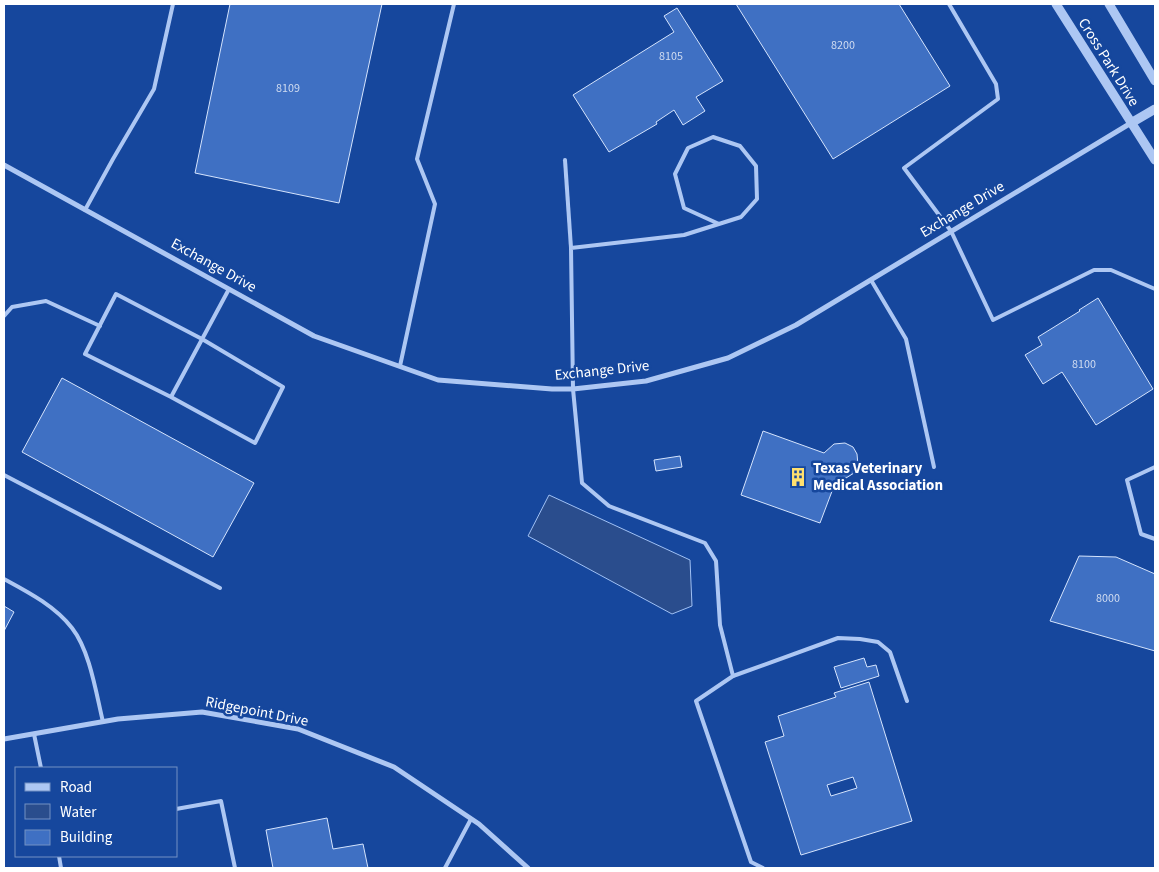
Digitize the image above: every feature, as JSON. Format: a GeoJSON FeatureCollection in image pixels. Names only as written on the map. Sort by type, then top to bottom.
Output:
{"type":"FeatureCollection","features":[{"type":"Feature","properties":{"kind":"street","name":"Cross Park Drive"},"geometry":{"type":"LineString","coordinates":[[1056,4],[1155,160]]}},
{"type":"Feature","properties":{"kind":"street","name":"Cross Park Drive"},"geometry":{"type":"LineString","coordinates":[[1109,4],[1155,81]]}},
{"type":"Feature","properties":{"kind":"street","name":"Exchange Drive"},"geometry":{"type":"LineString","coordinates":[[4,165],[314,336],[438,380],[573,389],[646,381],[728,358],[796,325],[1155,109]]}},
{"type":"Feature","properties":{"kind":"street","name":"Ridgepoint Drive"},"geometry":{"type":"LineString","coordinates":[[4,740],[103,722],[202,712],[298,729],[394,766],[479,824],[528,868]]}},
{"type":"Feature","properties":{"kind":"lane"},"geometry":{"type":"LineString","coordinates":[[85,210],[112,159],[154,89],[174,4]]}},
{"type":"Feature","properties":{"kind":"lane"},"geometry":{"type":"LineString","coordinates":[[400,366],[435,204],[417,159],[454,4]]}},
{"type":"Feature","properties":{"kind":"lane"},"geometry":{"type":"LineString","coordinates":[[949,4],[996,84],[998,99],[904,168],[951,231],[993,320],[1094,270],[1111,270],[1155,290]]}},
{"type":"Feature","properties":{"kind":"lane"},"geometry":{"type":"LineString","coordinates":[[571,248],[684,235],[719,224],[741,217],[757,199],[756,166],[740,146],[713,137],[688,148],[675,174],[684,208],[719,224]]}},
{"type":"Feature","properties":{"kind":"lane"},"geometry":{"type":"LineString","coordinates":[[565,160],[571,248],[573,389],[582,483],[609,506],[704,543],[716,561],[720,625],[733,676]]}},
{"type":"Feature","properties":{"kind":"lane"},"geometry":{"type":"LineString","coordinates":[[871,280],[906,339],[934,467]]}},
{"type":"Feature","properties":{"kind":"lane"},"geometry":{"type":"LineString","coordinates":[[172,397],[229,289]]}},
{"type":"Feature","properties":{"kind":"lane"},"geometry":{"type":"LineString","coordinates":[[116,294],[202,339],[284,387],[255,443],[172,397],[85,354],[100,326],[116,294]]}},
{"type":"Feature","properties":{"kind":"lane"},"geometry":{"type":"LineString","coordinates":[[4,316],[12,307],[46,302],[100,326]]}},
{"type":"Feature","properties":{"kind":"lane"},"geometry":{"type":"LineString","coordinates":[[1155,467],[1127,480],[1141,534],[1155,539]]}},
{"type":"Feature","properties":{"kind":"lane"},"geometry":{"type":"LineString","coordinates":[[4,475],[220,588]]}},
{"type":"Feature","properties":{"kind":"lane"},"geometry":{"type":"LineString","coordinates":[[4,579],[35,596],[72,628],[86,654],[103,722]]}},
{"type":"Feature","properties":{"kind":"lane"},"geometry":{"type":"LineString","coordinates":[[763,868],[751,862],[696,701],[733,676],[838,638],[878,642],[890,652],[907,701]]}},
{"type":"Feature","properties":{"kind":"lane"},"geometry":{"type":"LineString","coordinates":[[34,734],[41,767]]}},
{"type":"Feature","properties":{"kind":"lane"},"geometry":{"type":"LineString","coordinates":[[178,809],[221,801],[235,868]]}},
{"type":"Feature","properties":{"kind":"lane"},"geometry":{"type":"LineString","coordinates":[[445,868],[471,819]]}},
{"type":"Feature","properties":{"kind":"water"},"geometry":{"type":"Polygon","coordinates":[[[549,495],[690,560],[692,606],[672,614],[528,536],[549,495]]]}},
{"type":"Feature","properties":{"kind":"building"},"geometry":{"type":"Polygon","coordinates":[[[230,4],[382,4],[339,203],[195,173],[230,4]]]}},
{"type":"Feature","properties":{"kind":"building"},"geometry":{"type":"Polygon","coordinates":[[[736,4],[899,4],[950,86],[833,159],[736,4]]]}},
{"type":"Feature","properties":{"kind":"building"},"geometry":{"type":"Polygon","coordinates":[[[677,8],[723,81],[696,97],[705,111],[683,125],[674,110],[656,122],[657,124],[609,152],[573,95],[674,32],[664,16],[677,8]]]}},
{"type":"Feature","properties":{"kind":"building"},"geometry":{"type":"Polygon","coordinates":[[[1098,298],[1153,389],[1096,425],[1062,372],[1043,384],[1025,355],[1042,345],[1038,337],[1098,298]]]}},
{"type":"Feature","properties":{"kind":"building"},"geometry":{"type":"Polygon","coordinates":[[[62,378],[254,483],[213,557],[22,452],[62,378]]]}},
{"type":"Feature","properties":{"kind":"building","name":"Texas Veterinary Medical Association"},"geometry":{"type":"Polygon","coordinates":[[[763,431],[824,453],[834,444],[845,443],[853,447],[857,454],[858,465],[854,473],[846,478],[837,478],[820,523],[741,495],[763,431]]]}},
{"type":"Feature","properties":{"kind":"building"},"geometry":{"type":"Polygon","coordinates":[[[680,456],[682,467],[656,471],[654,460],[680,456]]]}},
{"type":"Feature","properties":{"kind":"building"},"geometry":{"type":"Polygon","coordinates":[[[1079,556],[1116,557],[1155,574],[1155,651],[1050,621],[1079,556]]]}},
{"type":"Feature","properties":{"kind":"building"},"geometry":{"type":"Polygon","coordinates":[[[4,606],[14,612],[4,631],[4,606]]]}},
{"type":"Feature","properties":{"kind":"building"},"geometry":{"type":"Polygon","coordinates":[[[864,658],[867,667],[876,665],[879,676],[841,688],[834,667],[864,658]]]}},
{"type":"Feature","properties":{"kind":"building"},"geometry":{"type":"Polygon","coordinates":[[[869,682],[912,821],[801,855],[765,742],[784,736],[778,716],[836,697],[834,693],[869,682]],[[853,777],[827,785],[831,796],[857,788],[853,777]]]}},
{"type":"Feature","properties":{"kind":"building"},"geometry":{"type":"Polygon","coordinates":[[[327,818],[333,849],[363,844],[368,868],[273,868],[266,830],[327,818]]]}},
{"type":"Feature","properties":{"kind":"place","name":"Texas Veterinary Medical Association"},"geometry":{"type":"Point","coordinates":[798,477]}}]}
